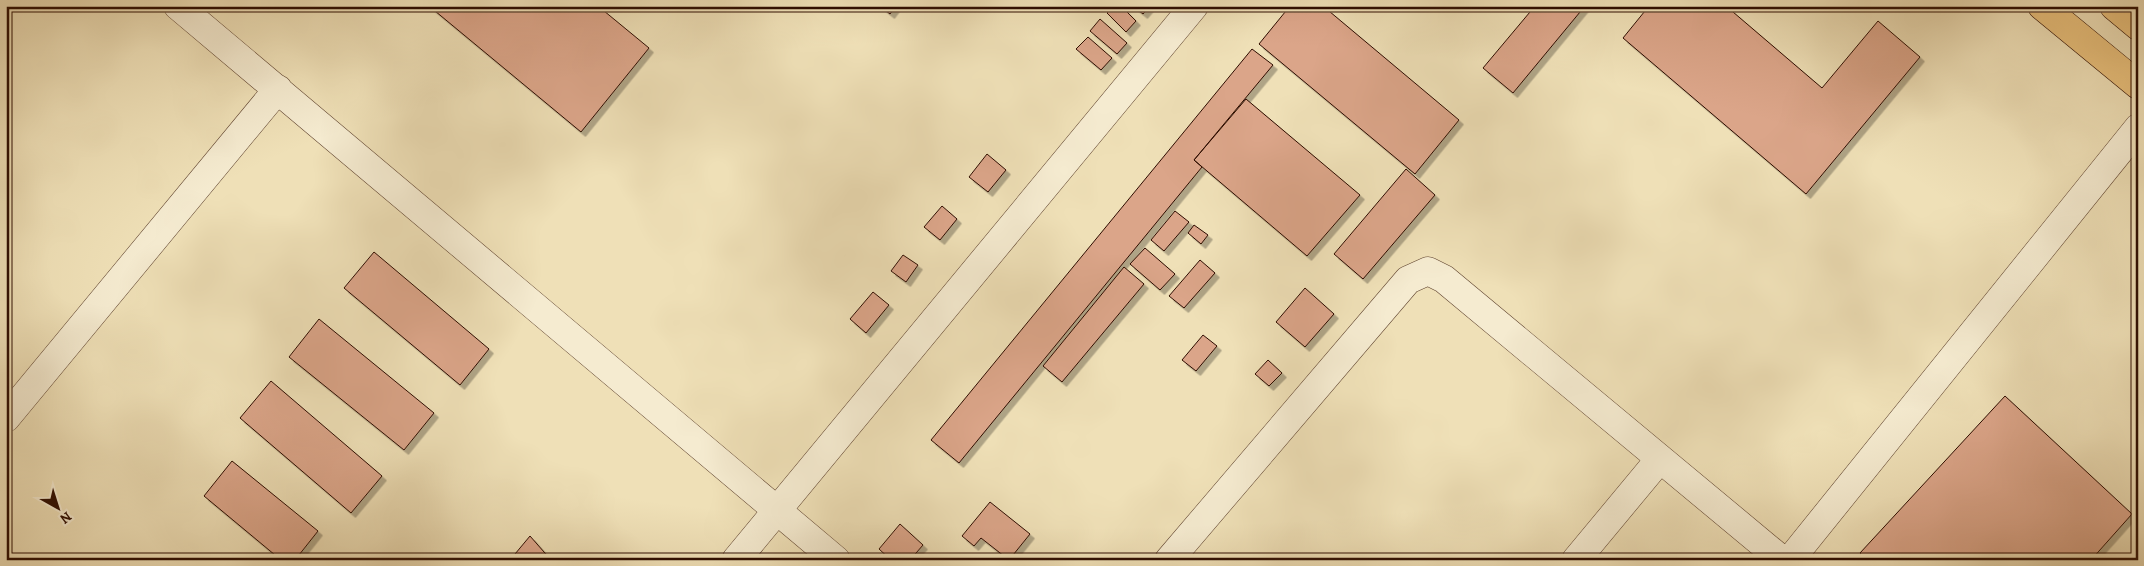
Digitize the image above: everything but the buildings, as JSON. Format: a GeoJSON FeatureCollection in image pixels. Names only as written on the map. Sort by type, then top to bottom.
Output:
{"type":"FeatureCollection","features":[{"type":"Feature","properties":{"kind":"highway"},"geometry":{"type":"LineString","coordinates":[[2042,6],[2138,86]]}},
{"type":"Feature","properties":{"kind":"highway"},"geometry":{"type":"LineString","coordinates":[[2114,6],[2138,26]]}},
{"type":"Feature","properties":{"kind":"street"},"geometry":{"type":"LineString","coordinates":[[178,6],[836,560]]}},
{"type":"Feature","properties":{"kind":"street"},"geometry":{"type":"LineString","coordinates":[[736,560],[1194,6]]}},
{"type":"Feature","properties":{"kind":"street"},"geometry":{"type":"LineString","coordinates":[[6,418],[278,89]]}},
{"type":"Feature","properties":{"kind":"street"},"geometry":{"type":"LineString","coordinates":[[1790,560],[2138,128]]}},
{"type":"Feature","properties":{"kind":"street"},"geometry":{"type":"LineString","coordinates":[[1169,560],[1408,280],[1428,271],[1444,280],[1782,560]]}},
{"type":"Feature","properties":{"kind":"street"},"geometry":{"type":"LineString","coordinates":[[1576,560],[1659,460]]}}]}
